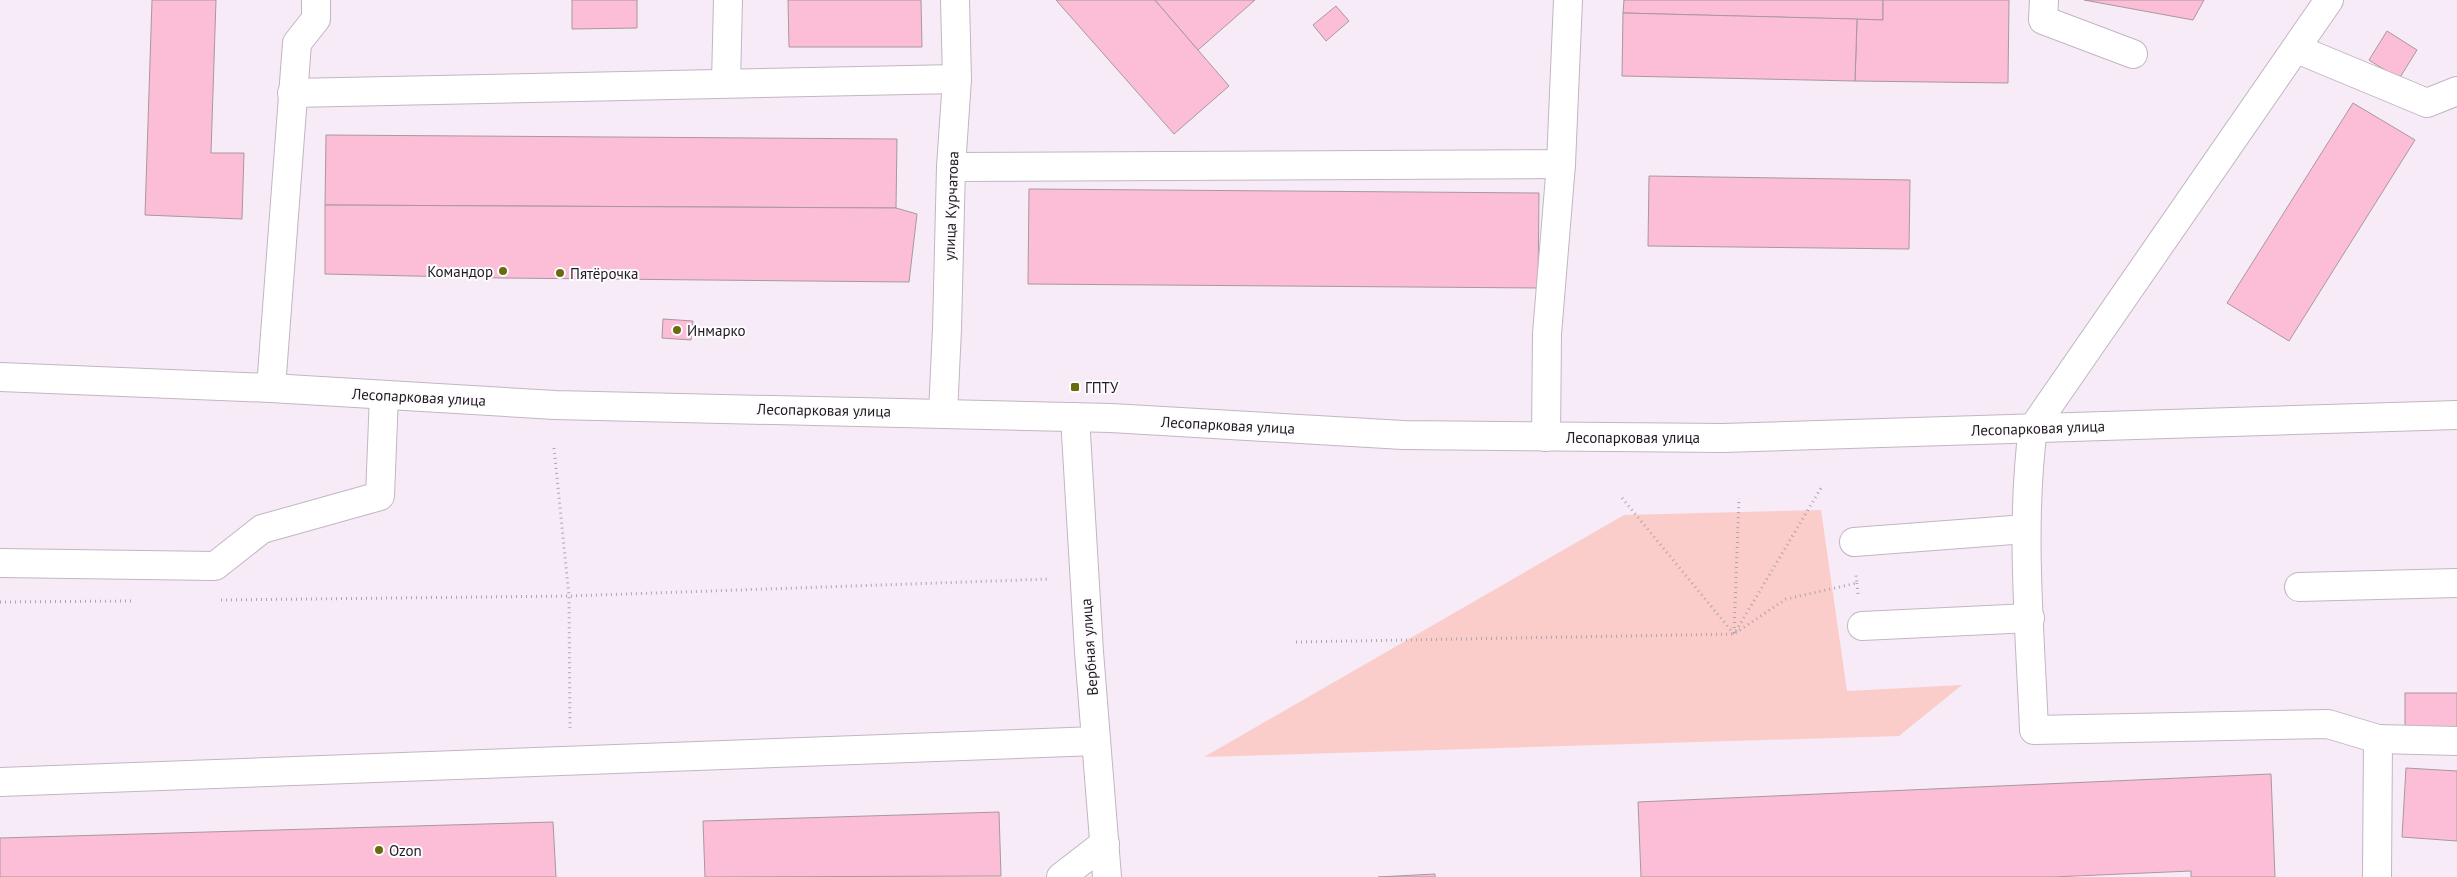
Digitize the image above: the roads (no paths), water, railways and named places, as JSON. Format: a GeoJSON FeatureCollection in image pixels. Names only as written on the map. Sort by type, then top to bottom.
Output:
{"type":"FeatureCollection","features":[{"type":"Feature","properties":{"kind":"main road"},"geometry":{"type":"LineString","coordinates":[[271,388],[297,43],[316,19],[316,0]]}},
{"type":"Feature","properties":{"kind":"main road"},"geometry":{"type":"LineString","coordinates":[[726,83],[728,0]]}},
{"type":"Feature","properties":{"kind":"main road","name":"улица Курчатова"},"geometry":{"type":"LineString","coordinates":[[942,413],[947,329],[951,167],[957,79],[955,0]]}},
{"type":"Feature","properties":{"kind":"main road"},"geometry":{"type":"LineString","coordinates":[[1546,437],[1547,334],[1561,164],[1568,0]]}},
{"type":"Feature","properties":{"kind":"main road"},"geometry":{"type":"LineString","coordinates":[[2044,0],[2043,20],[2133,54]]}},
{"type":"Feature","properties":{"kind":"main road"},"geometry":{"type":"LineString","coordinates":[[2329,0],[2297,49],[2033,428],[2027,473],[2026,529],[2034,730],[2328,724],[2378,739],[2457,742]]}},
{"type":"Feature","properties":{"kind":"main road"},"geometry":{"type":"LineString","coordinates":[[2297,49],[2427,102],[2457,91]]}},
{"type":"Feature","properties":{"kind":"main road"},"geometry":{"type":"LineString","coordinates":[[292,93],[957,79]]}},
{"type":"Feature","properties":{"kind":"main road"},"geometry":{"type":"LineString","coordinates":[[951,167],[1561,164]]}},
{"type":"Feature","properties":{"kind":"main road","name":"Лесопарковая улица"},"geometry":{"type":"LineString","coordinates":[[0,377],[271,388],[555,405],[1075,417],[1403,436],[1723,438],[2457,415]]}},
{"type":"Feature","properties":{"kind":"main road"},"geometry":{"type":"LineString","coordinates":[[0,563],[215,566],[262,529],[380,496],[384,395]]}},
{"type":"Feature","properties":{"kind":"main road","name":"Вербная улица"},"geometry":{"type":"LineString","coordinates":[[1075,417],[1096,741],[1107,877]]}},
{"type":"Feature","properties":{"kind":"main road"},"geometry":{"type":"LineString","coordinates":[[1854,542],[2026,529]]}},
{"type":"Feature","properties":{"kind":"main road"},"geometry":{"type":"LineString","coordinates":[[2299,587],[2457,583]]}},
{"type":"Feature","properties":{"kind":"main road"},"geometry":{"type":"LineString","coordinates":[[1862,626],[2030,618]]}},
{"type":"Feature","properties":{"kind":"main road"},"geometry":{"type":"LineString","coordinates":[[2376,877],[2378,739]]}},
{"type":"Feature","properties":{"kind":"main road"},"geometry":{"type":"LineString","coordinates":[[0,782],[1096,741]]}},
{"type":"Feature","properties":{"kind":"main road"},"geometry":{"type":"LineString","coordinates":[[1061,877],[1105,843]]}},
{"type":"Feature","properties":{"kind":"place","name":"Командор"},"geometry":{"type":"Point","coordinates":[503,271]}},
{"type":"Feature","properties":{"kind":"place","name":"Пятёрочка"},"geometry":{"type":"Point","coordinates":[560,273]}},
{"type":"Feature","properties":{"kind":"place","name":"Инмарко"},"geometry":{"type":"Point","coordinates":[677,330]}},
{"type":"Feature","properties":{"kind":"place","name":"ГПТУ"},"geometry":{"type":"Point","coordinates":[1075,387]}},
{"type":"Feature","properties":{"kind":"place","name":"Ozon"},"geometry":{"type":"Point","coordinates":[379,850]}}]}
